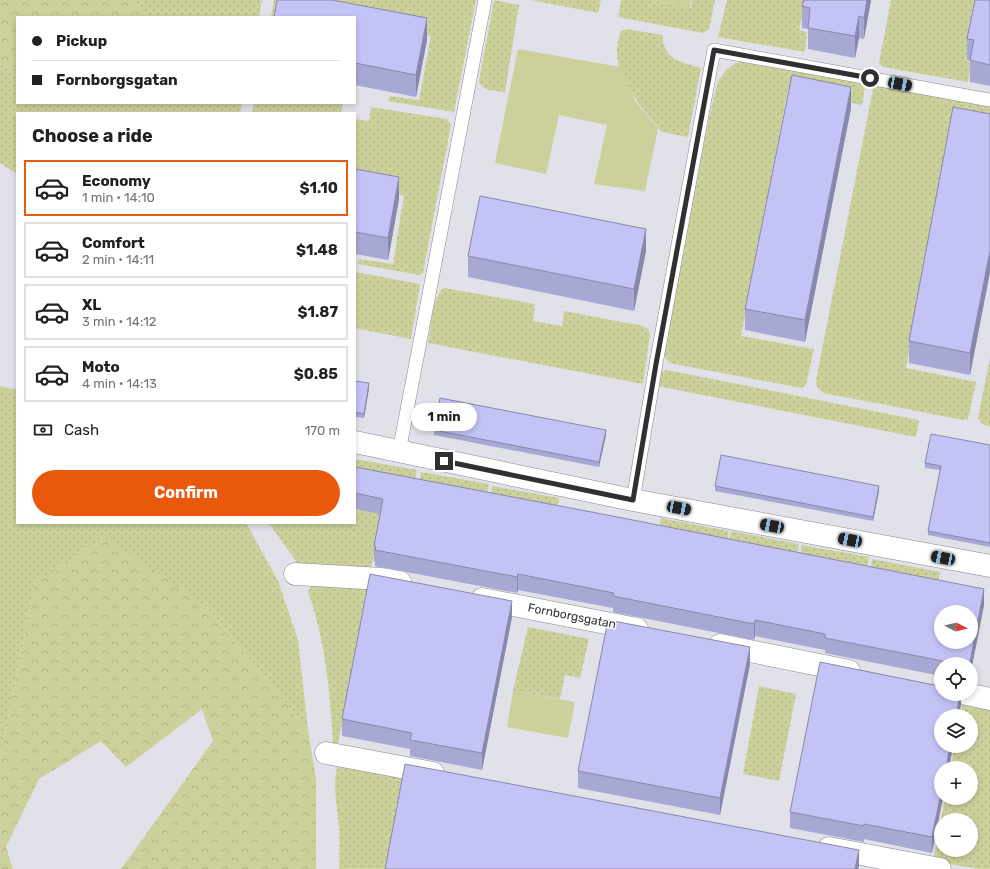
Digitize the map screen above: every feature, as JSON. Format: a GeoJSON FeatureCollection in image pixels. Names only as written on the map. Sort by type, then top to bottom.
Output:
{"type":"FeatureCollection","features":[{"type":"Feature","properties":{"kind":"street"},"geometry":{"type":"LineString","coordinates":[[356,442],[633,500],[990,566]]}},
{"type":"Feature","properties":{"kind":"street"},"geometry":{"type":"LineString","coordinates":[[295,574],[382,579],[421,586]]}},
{"type":"Feature","properties":{"kind":"street","name":"Fornborgsgatan"},"geometry":{"type":"LineString","coordinates":[[460,594],[659,634]]}},
{"type":"Feature","properties":{"kind":"street"},"geometry":{"type":"LineString","coordinates":[[698,641],[872,675]]}},
{"type":"Feature","properties":{"kind":"street"},"geometry":{"type":"LineString","coordinates":[[978,696],[990,699]]}},
{"type":"Feature","properties":{"kind":"street"},"geometry":{"type":"LineString","coordinates":[[326,753],[449,776]]}},
{"type":"Feature","properties":{"kind":"street"},"geometry":{"type":"LineString","coordinates":[[808,844],[940,869]]}},
{"type":"Feature","properties":{"kind":"lane"},"geometry":{"type":"LineString","coordinates":[[399,452],[485,0]]}},
{"type":"Feature","properties":{"kind":"lane"},"geometry":{"type":"LineString","coordinates":[[633,500],[656,364],[714,50],[990,100]]}},
{"type":"Feature","properties":{"kind":"green space"},"geometry":{"type":"Polygon","coordinates":[[[0,0],[134,0],[148,16],[16,16],[16,68],[0,65],[0,0]]]}},
{"type":"Feature","properties":{"kind":"green space"},"geometry":{"type":"Polygon","coordinates":[[[134,0],[262,0],[259,16],[148,16],[134,0]]]}},
{"type":"Feature","properties":{"kind":"green space"},"geometry":{"type":"Polygon","coordinates":[[[274,0],[476,0],[454,112],[388,101],[390,96],[419,100],[431,36],[356,21],[356,16],[271,16],[274,0]]]}},
{"type":"Feature","properties":{"kind":"green space"},"geometry":{"type":"Polygon","coordinates":[[[494,0],[519,5],[505,92],[486,89],[479,81],[494,0]]]}},
{"type":"Feature","properties":{"kind":"green space"},"geometry":{"type":"Polygon","coordinates":[[[531,0],[601,0],[598,13],[531,0]]]}},
{"type":"Feature","properties":{"kind":"green space"},"geometry":{"type":"Polygon","coordinates":[[[621,0],[651,0],[691,8],[692,0],[715,0],[709,29],[703,33],[618,17],[621,0]]]}},
{"type":"Feature","properties":{"kind":"green space"},"geometry":{"type":"Polygon","coordinates":[[[651,0],[691,0],[690,8],[651,0]]]}},
{"type":"Feature","properties":{"kind":"green space"},"geometry":{"type":"Polygon","coordinates":[[[727,0],[806,0],[799,30],[807,32],[805,52],[718,37],[727,0]]]}},
{"type":"Feature","properties":{"kind":"green space"},"geometry":{"type":"Polygon","coordinates":[[[891,0],[978,0],[966,61],[972,62],[968,82],[883,67],[879,63],[891,0]]]}},
{"type":"Feature","properties":{"kind":"green space"},"geometry":{"type":"Polygon","coordinates":[[[627,29],[662,35],[666,50],[674,59],[701,68],[688,137],[662,132],[627,86],[621,73],[617,45],[621,31],[627,29]]]}},
{"type":"Feature","properties":{"kind":"green space"},"geometry":{"type":"Polygon","coordinates":[[[518,49],[621,67],[635,101],[658,128],[645,191],[594,184],[607,125],[559,115],[546,174],[495,163],[518,49]]]}},
{"type":"Feature","properties":{"kind":"green space"},"geometry":{"type":"Polygon","coordinates":[[[745,61],[863,83],[865,87],[862,105],[788,89],[741,336],[814,349],[806,385],[802,388],[674,364],[668,362],[664,355],[708,122],[718,81],[727,69],[736,63],[745,61]]]}},
{"type":"Feature","properties":{"kind":"green space"},"geometry":{"type":"Polygon","coordinates":[[[0,65],[16,68],[16,104],[242,104],[240,112],[16,112],[16,173],[0,163],[0,65]]]}},
{"type":"Feature","properties":{"kind":"green space"},"geometry":{"type":"Polygon","coordinates":[[[878,86],[990,107],[990,131],[950,124],[906,368],[976,382],[968,419],[963,420],[824,393],[817,387],[816,380],[873,89],[878,86]]]}},
{"type":"Feature","properties":{"kind":"green space"},"geometry":{"type":"Polygon","coordinates":[[[254,104],[343,104],[341,112],[252,112],[254,104]]]}},
{"type":"Feature","properties":{"kind":"green space"},"geometry":{"type":"Polygon","coordinates":[[[371,107],[447,119],[451,125],[423,273],[420,275],[358,264],[359,259],[393,264],[404,195],[356,185],[356,119],[369,121],[371,107]]]}},
{"type":"Feature","properties":{"kind":"green space"},"geometry":{"type":"Polygon","coordinates":[[[356,272],[420,284],[411,339],[356,328],[356,272]]]}},
{"type":"Feature","properties":{"kind":"green space"},"geometry":{"type":"Polygon","coordinates":[[[444,288],[535,304],[533,321],[562,326],[564,311],[643,326],[648,329],[650,334],[643,384],[428,343],[434,305],[440,292],[444,288]]]}},
{"type":"Feature","properties":{"kind":"green space"},"geometry":{"type":"Polygon","coordinates":[[[990,358],[990,427],[982,424],[978,418],[990,358]]]}},
{"type":"Feature","properties":{"kind":"green space"},"geometry":{"type":"Polygon","coordinates":[[[667,370],[919,420],[916,437],[657,386],[660,375],[663,371],[667,370]]]}},
{"type":"Feature","properties":{"kind":"green space"},"geometry":{"type":"Polygon","coordinates":[[[0,386],[16,390],[16,524],[245,524],[248,526],[278,581],[298,640],[308,730],[206,606],[35,582],[0,759],[0,386]]]}},
{"type":"Feature","properties":{"kind":"green space"},"geometry":{"type":"Polygon","coordinates":[[[356,459],[417,470],[414,486],[388,482],[371,570],[298,564],[270,524],[356,524],[356,510],[360,511],[365,484],[356,482],[356,459]]]}},
{"type":"Feature","properties":{"kind":"green space"},"geometry":{"type":"Polygon","coordinates":[[[421,472],[489,484],[485,506],[418,493],[421,472]]]}},
{"type":"Feature","properties":{"kind":"green space"},"geometry":{"type":"Polygon","coordinates":[[[492,486],[559,498],[555,519],[489,507],[492,486]]]}},
{"type":"Feature","properties":{"kind":"green space"},"geometry":{"type":"Polygon","coordinates":[[[661,518],[729,531],[725,553],[657,540],[661,518]]]}},
{"type":"Feature","properties":{"kind":"green space"},"geometry":{"type":"Polygon","coordinates":[[[731,531],[799,544],[795,567],[727,554],[731,531]]]}},
{"type":"Feature","properties":{"kind":"green space"},"geometry":{"type":"Polygon","coordinates":[[[104,537],[206,606],[308,730],[316,779],[316,869],[121,869],[213,741],[202,709],[126,767],[101,741],[39,779],[6,847],[13,869],[0,869],[0,759],[35,582],[104,537]]]}},
{"type":"Feature","properties":{"kind":"green space"},"geometry":{"type":"Polygon","coordinates":[[[802,545],[869,557],[865,581],[798,568],[802,545]]]}},
{"type":"Feature","properties":{"kind":"green space"},"geometry":{"type":"Polygon","coordinates":[[[872,559],[940,572],[935,595],[868,582],[872,559]]]}},
{"type":"Feature","properties":{"kind":"green space"},"geometry":{"type":"Polygon","coordinates":[[[313,582],[371,584],[338,743],[336,744],[333,742],[323,647],[308,592],[313,582]]]}},
{"type":"Feature","properties":{"kind":"green space"},"geometry":{"type":"Polygon","coordinates":[[[528,627],[589,639],[580,678],[565,675],[560,699],[513,691],[528,627]]]}},
{"type":"Feature","properties":{"kind":"green space"},"geometry":{"type":"Polygon","coordinates":[[[759,686],[796,694],[779,781],[743,774],[759,686]]]}},
{"type":"Feature","properties":{"kind":"green space"},"geometry":{"type":"Polygon","coordinates":[[[513,691],[575,702],[568,738],[507,727],[513,691]]]}},
{"type":"Feature","properties":{"kind":"green space"},"geometry":{"type":"Polygon","coordinates":[[[963,701],[990,706],[990,869],[979,869],[933,861],[934,856],[934,857],[978,857],[978,813],[942,813],[944,805],[978,805],[978,761],[952,761],[953,753],[978,753],[978,709],[961,709],[963,701]]]}},
{"type":"Feature","properties":{"kind":"green space"},"geometry":{"type":"Polygon","coordinates":[[[339,763],[405,771],[386,869],[339,869],[339,823],[335,778],[339,763]]]}},
{"type":"Feature","properties":{"kind":"building"},"geometry":{"type":"Polygon","coordinates":[[[277,0],[332,0],[427,18],[416,75],[356,63],[356,16],[274,16],[277,0]]]}},
{"type":"Feature","properties":{"kind":"building"},"geometry":{"type":"Polygon","coordinates":[[[804,0],[867,0],[864,18],[859,16],[855,36],[808,28],[810,8],[802,6],[804,0]]]}},
{"type":"Feature","properties":{"kind":"building"},"geometry":{"type":"Polygon","coordinates":[[[975,0],[990,0],[990,65],[970,60],[974,40],[967,39],[975,0]]]}},
{"type":"Feature","properties":{"kind":"building"},"geometry":{"type":"Polygon","coordinates":[[[792,75],[851,87],[805,320],[745,309],[792,75]]]}},
{"type":"Feature","properties":{"kind":"building"},"geometry":{"type":"Polygon","coordinates":[[[953,107],[990,114],[990,251],[970,353],[909,341],[953,107]]]}},
{"type":"Feature","properties":{"kind":"building"},"geometry":{"type":"Polygon","coordinates":[[[356,169],[399,177],[388,238],[356,232],[356,169]]]}},
{"type":"Feature","properties":{"kind":"building"},"geometry":{"type":"Polygon","coordinates":[[[480,196],[646,229],[634,289],[468,256],[480,196]]]}},
{"type":"Feature","properties":{"kind":"building"},"geometry":{"type":"Polygon","coordinates":[[[356,381],[369,383],[364,414],[356,412],[356,381]]]}},
{"type":"Feature","properties":{"kind":"building"},"geometry":{"type":"Polygon","coordinates":[[[440,398],[606,430],[599,462],[434,430],[440,398]]]}},
{"type":"Feature","properties":{"kind":"building"},"geometry":{"type":"Polygon","coordinates":[[[931,434],[990,445],[990,543],[928,531],[941,466],[925,463],[931,434]]]}},
{"type":"Feature","properties":{"kind":"building"},"geometry":{"type":"Polygon","coordinates":[[[721,455],[879,486],[873,517],[715,486],[721,455]]]}},
{"type":"Feature","properties":{"kind":"building"},"geometry":{"type":"Polygon","coordinates":[[[356,467],[984,589],[978,620],[978,605],[934,605],[934,649],[972,649],[971,657],[934,657],[934,659],[825,638],[825,634],[755,620],[754,624],[613,596],[614,593],[518,574],[517,577],[375,550],[376,547],[374,546],[383,499],[356,493],[356,467]]]}},
{"type":"Feature","properties":{"kind":"building"},"geometry":{"type":"Polygon","coordinates":[[[370,574],[512,601],[482,753],[410,740],[412,733],[342,719],[370,574]]]}},
{"type":"Feature","properties":{"kind":"building"},"geometry":{"type":"Polygon","coordinates":[[[608,620],[750,647],[720,798],[578,771],[608,620]]]}},
{"type":"Feature","properties":{"kind":"building"},"geometry":{"type":"Polygon","coordinates":[[[820,662],[934,685],[934,701],[959,701],[957,709],[934,709],[934,753],[949,753],[947,761],[934,761],[934,805],[939,805],[937,813],[934,813],[932,837],[790,812],[820,662]]]}},
{"type":"Feature","properties":{"kind":"building"},"geometry":{"type":"Polygon","coordinates":[[[405,764],[859,850],[855,869],[385,869],[405,764]]]}},
{"type":"Feature","properties":{"kind":"route"},"geometry":{"type":"LineString","coordinates":[[444,461],[633,500],[656,364],[714,50],[870,78]]}}]}
